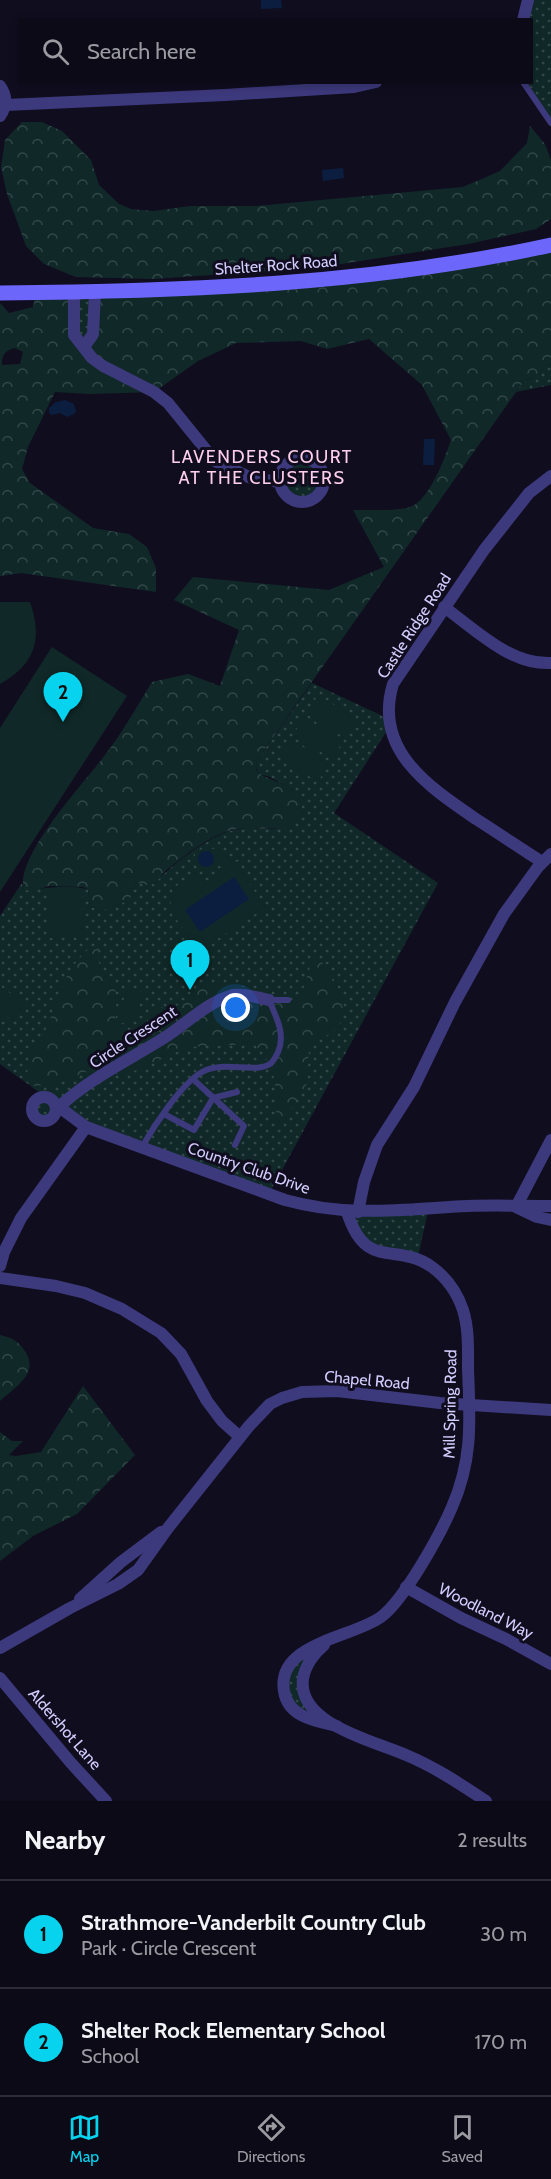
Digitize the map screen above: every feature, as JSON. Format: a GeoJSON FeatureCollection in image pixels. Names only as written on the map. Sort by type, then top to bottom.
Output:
{"type":"FeatureCollection","features":[{"type":"Feature","properties":{"kind":"main road","name":"Shelter Rock Road"},"geometry":{"type":"LineString","coordinates":[[0,292],[74,292],[271,285],[394,273],[551,245]]}},
{"type":"Feature","properties":{"kind":"street"},"geometry":{"type":"LineString","coordinates":[[524,18],[528,0]]}},
{"type":"Feature","properties":{"kind":"street"},"geometry":{"type":"LineString","coordinates":[[0,86],[6,98],[3,110],[354,87],[367,84]]}},
{"type":"Feature","properties":{"kind":"street"},"geometry":{"type":"LineString","coordinates":[[84,347],[93,334],[95,291]]}},
{"type":"Feature","properties":{"kind":"street"},"geometry":{"type":"LineString","coordinates":[[74,292],[74,335],[92,358],[154,392],[168,403],[215,461],[250,478],[280,482]]}},
{"type":"Feature","properties":{"kind":"street","name":"Castle Ridge Road"},"geometry":{"type":"LineString","coordinates":[[547,858],[454,804],[422,780],[406,762],[394,738],[388,711],[393,684],[444,607],[484,550],[529,493],[551,476]]}},
{"type":"Feature","properties":{"kind":"street"},"geometry":{"type":"LineString","coordinates":[[444,607],[500,648],[517,657],[539,664],[551,663]]}},
{"type":"Feature","properties":{"kind":"street"},"geometry":{"type":"LineString","coordinates":[[352,1212],[377,1145],[414,1087],[455,1002],[504,914],[547,858]]}},
{"type":"Feature","properties":{"kind":"street","name":"Circle Crescent"},"geometry":{"type":"LineString","coordinates":[[86,1127],[57,1105],[218,1001],[234,995],[248,995],[269,1000]]}},
{"type":"Feature","properties":{"kind":"street"},"geometry":{"type":"LineString","coordinates":[[0,1266],[3,1251],[21,1218],[86,1127]]}},
{"type":"Feature","properties":{"kind":"street","name":"Country Club Drive"},"geometry":{"type":"LineString","coordinates":[[86,1127],[285,1200],[313,1208],[352,1212],[470,1206],[551,1206]]}},
{"type":"Feature","properties":{"kind":"street"},"geometry":{"type":"LineString","coordinates":[[551,1140],[516,1207],[532,1215],[551,1220]]}},
{"type":"Feature","properties":{"kind":"street","name":"Mill Spring Road"},"geometry":{"type":"LineString","coordinates":[[337,1726],[308,1719],[300,1715],[287,1702],[283,1681],[287,1668],[295,1658],[308,1649],[362,1628],[381,1617],[394,1604],[439,1533],[452,1507],[465,1470],[469,1450],[467,1332],[463,1311],[453,1288],[430,1265],[375,1250],[362,1243],[352,1228],[352,1212]]}},
{"type":"Feature","properties":{"kind":"street"},"geometry":{"type":"LineString","coordinates":[[0,1278],[56,1286],[85,1293],[122,1309],[161,1333],[181,1354],[207,1401],[222,1421],[240,1437]]}},
{"type":"Feature","properties":{"kind":"street","name":"Chapel Road"},"geometry":{"type":"LineString","coordinates":[[3,1643],[70,1608],[121,1562],[168,1528],[240,1437],[270,1404],[282,1398],[302,1392],[337,1391],[440,1403],[551,1410]]}},
{"type":"Feature","properties":{"kind":"street","name":"Woodland Way"},"geometry":{"type":"LineString","coordinates":[[406,1587],[551,1664]]}},
{"type":"Feature","properties":{"kind":"street","name":"Mill Spring Road"},"geometry":{"type":"LineString","coordinates":[[328,1641],[311,1659],[304,1672],[302,1687],[308,1704],[320,1717],[443,1773],[486,1801]]}},
{"type":"Feature","properties":{"kind":"street","name":"Aldershot Lane"},"geometry":{"type":"LineString","coordinates":[[0,1678],[106,1801]]}},
{"type":"Feature","properties":{"kind":"lane"},"geometry":{"type":"LineString","coordinates":[[524,84],[551,123]]}},
{"type":"Feature","properties":{"kind":"lane"},"geometry":{"type":"LineString","coordinates":[[142,1148],[154,1126],[201,1072],[220,1066],[261,1067],[274,1060],[281,1046],[282,1032],[269,1000],[288,1000]]}},
{"type":"Feature","properties":{"kind":"lane"},"geometry":{"type":"LineString","coordinates":[[194,1080],[244,1126],[235,1145]]}},
{"type":"Feature","properties":{"kind":"lane"},"geometry":{"type":"LineString","coordinates":[[164,1114],[194,1130],[213,1098],[237,1092]]}},
{"type":"Feature","properties":{"kind":"green space"},"geometry":{"type":"Polygon","coordinates":[[[528,0],[551,0],[551,123],[524,84],[533,84],[533,18],[524,18],[528,0]]]}},
{"type":"Feature","properties":{"kind":"green space"},"geometry":{"type":"Polygon","coordinates":[[[22,122],[42,122],[62,131],[91,160],[99,185],[119,204],[131,209],[154,211],[190,206],[256,206],[463,187],[500,171],[527,143],[530,126],[545,144],[551,160],[551,219],[536,229],[468,244],[316,268],[153,279],[76,277],[44,264],[26,246],[7,194],[1,167],[5,140],[22,122]]]}},
{"type":"Feature","properties":{"kind":"green space"},"geometry":{"type":"Polygon","coordinates":[[[551,245],[551,364],[524,382],[516,392],[257,760],[256,769],[259,773],[296,793],[302,809],[300,818],[294,824],[275,828],[237,829],[219,835],[184,856],[153,884],[135,883],[132,895],[127,901],[101,911],[90,906],[88,890],[83,887],[49,886],[33,891],[24,890],[24,876],[39,841],[109,750],[152,682],[188,674],[220,686],[239,630],[174,600],[193,577],[329,590],[384,567],[353,510],[399,509],[417,503],[430,488],[451,440],[422,385],[369,339],[327,349],[301,341],[236,343],[198,361],[154,392],[90,394],[55,392],[28,447],[22,469],[30,483],[93,528],[129,534],[147,547],[156,568],[156,592],[21,573],[0,576],[0,303],[9,313],[33,307],[36,292],[74,292],[74,335],[84,347],[93,334],[95,292],[271,285],[551,245]],[[15,348],[9,350],[3,356],[2,365],[20,364],[23,352],[15,348]]]}},
{"type":"Feature","properties":{"kind":"green space"},"geometry":{"type":"Polygon","coordinates":[[[74,292],[95,292],[93,334],[84,347],[74,335],[74,292]]]}},
{"type":"Feature","properties":{"kind":"green space"},"geometry":{"type":"Polygon","coordinates":[[[551,364],[551,385],[516,392],[524,382],[551,364]]]}},
{"type":"Feature","properties":{"kind":"green space"},"geometry":{"type":"Polygon","coordinates":[[[302,458],[317,465],[324,480],[317,495],[302,502],[287,495],[280,480],[287,465],[302,458]]]}},
{"type":"Feature","properties":{"kind":"green space"},"geometry":{"type":"Polygon","coordinates":[[[0,602],[30,602],[36,628],[33,650],[28,659],[21,668],[0,684],[0,602]]]}},
{"type":"Feature","properties":{"kind":"green space"},"geometry":{"type":"Polygon","coordinates":[[[52,647],[127,696],[0,892],[0,728],[52,647]]]}},
{"type":"Feature","properties":{"kind":"green space"},"geometry":{"type":"Polygon","coordinates":[[[312,683],[389,719],[390,726],[334,813],[438,883],[269,1194],[56,1112],[50,1120],[39,1121],[33,1115],[33,1104],[38,1099],[46,1097],[0,1064],[0,916],[22,883],[24,890],[66,887],[88,890],[90,906],[101,911],[127,901],[135,883],[154,884],[182,859],[217,836],[244,828],[276,829],[293,790],[260,774],[256,768],[257,760],[312,683]]]}},
{"type":"Feature","properties":{"kind":"green space"},"geometry":{"type":"Polygon","coordinates":[[[318,695],[357,719],[345,738],[306,714],[318,695]]]}},
{"type":"Feature","properties":{"kind":"green space"},"geometry":{"type":"Polygon","coordinates":[[[304,717],[343,741],[332,759],[293,735],[304,717]]]}},
{"type":"Feature","properties":{"kind":"green space"},"geometry":{"type":"Polygon","coordinates":[[[290,739],[329,763],[318,782],[279,757],[290,739]]]}},
{"type":"Feature","properties":{"kind":"green space"},"geometry":{"type":"Polygon","coordinates":[[[204,847],[219,850],[235,863],[238,861],[241,866],[238,868],[266,907],[199,951],[169,909],[175,887],[197,871],[206,883],[230,866],[224,863],[215,868],[201,868],[196,861],[195,854],[204,847]]]}},
{"type":"Feature","properties":{"kind":"green space"},"geometry":{"type":"Polygon","coordinates":[[[82,888],[83,937],[50,938],[49,889],[82,888]]]}},
{"type":"Feature","properties":{"kind":"green space"},"geometry":{"type":"Polygon","coordinates":[[[101,942],[98,960],[114,985],[115,1019],[126,1039],[146,1022],[157,1007],[172,1007],[184,1002],[195,994],[204,982],[250,988],[257,992],[252,1011],[263,1006],[293,1001],[302,993],[314,954],[321,961],[333,978],[342,998],[342,1019],[334,1031],[311,1046],[307,1083],[297,1101],[275,1128],[277,1102],[273,1071],[262,1051],[253,1044],[188,1047],[132,1072],[121,1074],[85,1072],[57,1084],[33,1086],[27,1070],[28,1059],[48,1025],[60,990],[77,961],[84,953],[101,942]]]}},
{"type":"Feature","properties":{"kind":"green space"},"geometry":{"type":"Polygon","coordinates":[[[0,986],[24,1003],[12,1020],[0,1012],[0,986]]]}},
{"type":"Feature","properties":{"kind":"green space"},"geometry":{"type":"Polygon","coordinates":[[[128,987],[144,993],[132,1026],[116,1021],[128,987]]]}},
{"type":"Feature","properties":{"kind":"green space"},"geometry":{"type":"Polygon","coordinates":[[[428,1211],[418,1257],[364,1241],[349,1214],[428,1211]]]}},
{"type":"Feature","properties":{"kind":"green space"},"geometry":{"type":"Polygon","coordinates":[[[0,1335],[19,1343],[26,1353],[29,1368],[18,1386],[0,1401],[0,1335]]]}},
{"type":"Feature","properties":{"kind":"green space"},"geometry":{"type":"Polygon","coordinates":[[[83,1386],[135,1455],[77,1514],[33,1536],[0,1561],[0,1432],[12,1441],[23,1441],[9,1455],[41,1452],[83,1386]]]}},
{"type":"Feature","properties":{"kind":"green space"},"geometry":{"type":"Polygon","coordinates":[[[308,1649],[302,1687],[320,1717],[292,1709],[287,1668],[308,1649]]]}},
{"type":"Feature","properties":{"kind":"water"},"geometry":{"type":"Polygon","coordinates":[[[261,0],[281,0],[282,8],[261,9],[261,0]]]}},
{"type":"Feature","properties":{"kind":"water"},"geometry":{"type":"Polygon","coordinates":[[[343,168],[344,178],[323,181],[322,170],[343,168]]]}},
{"type":"Feature","properties":{"kind":"water"},"geometry":{"type":"Polygon","coordinates":[[[65,400],[74,404],[76,411],[74,414],[67,417],[60,413],[52,415],[49,413],[49,408],[56,402],[65,400]]]}},
{"type":"Feature","properties":{"kind":"water"},"geometry":{"type":"Polygon","coordinates":[[[424,439],[435,439],[434,465],[423,465],[424,439]]]}},
{"type":"Feature","properties":{"kind":"water"},"geometry":{"type":"Polygon","coordinates":[[[206,851],[212,853],[214,859],[212,865],[206,867],[200,865],[198,859],[200,853],[206,851]]]}},
{"type":"Feature","properties":{"kind":"water"},"geometry":{"type":"Polygon","coordinates":[[[234,877],[249,899],[200,932],[185,910],[234,877]]]}},
{"type":"Feature","properties":{"kind":"place","name":"Shelter Rock Elementary School"},"geometry":{"type":"Point","coordinates":[63,722]}},
{"type":"Feature","properties":{"kind":"place","name":"Strathmore-Vanderbilt Country Club"},"geometry":{"type":"Point","coordinates":[190,990]}},
{"type":"Feature","properties":{"kind":"district","name":"LAVENDERS COURT AT THE CLUSTERS"},"geometry":{"type":"Point","coordinates":[262,467]}}]}
